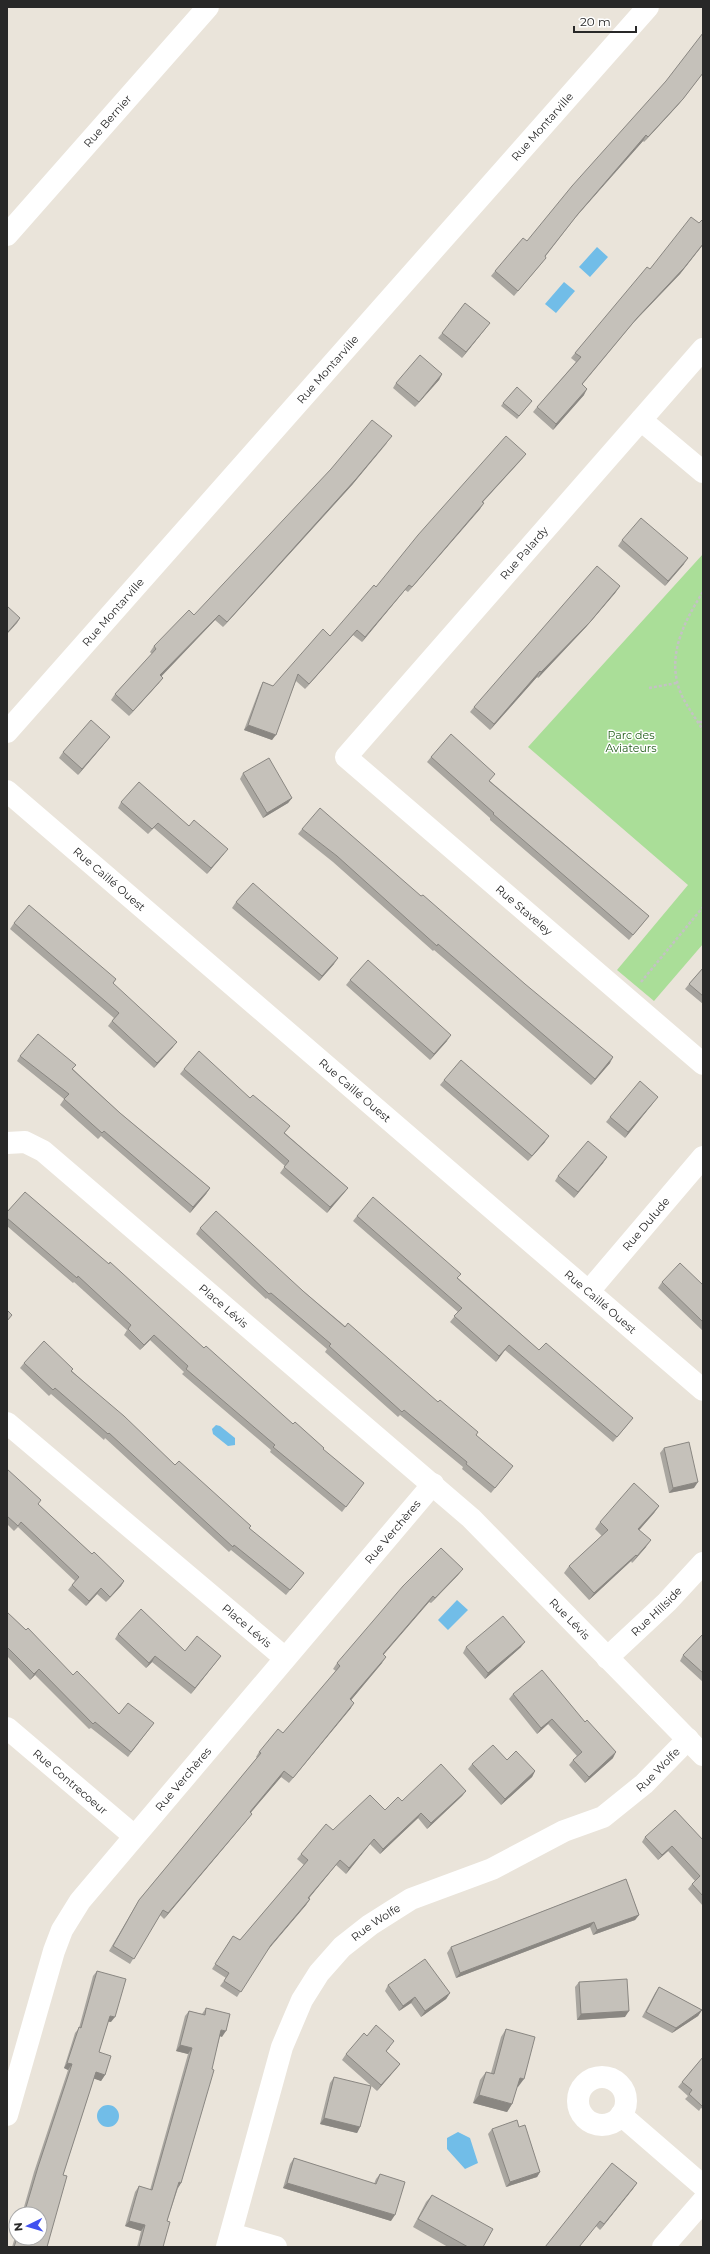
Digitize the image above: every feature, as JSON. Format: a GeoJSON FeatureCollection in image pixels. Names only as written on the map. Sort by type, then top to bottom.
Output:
{"type":"FeatureCollection","features":[{"type":"Feature","properties":{"kind":"street","name":"Rue Bernier"},"geometry":{"type":"LineString","coordinates":[[7,235],[208,7]]}},
{"type":"Feature","properties":{"kind":"street","name":"Rue Montarville"},"geometry":{"type":"LineString","coordinates":[[7,732],[648,7]]}},
{"type":"Feature","properties":{"kind":"street","name":"Rue Palardy"},"geometry":{"type":"LineString","coordinates":[[346,757],[703,349]]}},
{"type":"Feature","properties":{"kind":"street"},"geometry":{"type":"LineString","coordinates":[[641,420],[703,472]]}},
{"type":"Feature","properties":{"kind":"street","name":"Rue Staveley"},"geometry":{"type":"LineString","coordinates":[[346,757],[703,1064]]}},
{"type":"Feature","properties":{"kind":"street","name":"Rue Caillé Ouest"},"geometry":{"type":"LineString","coordinates":[[7,791],[703,1390]]}},
{"type":"Feature","properties":{"kind":"street","name":"Place Lévis"},"geometry":{"type":"LineString","coordinates":[[7,1143],[25,1142],[43,1151],[433,1484]]}},
{"type":"Feature","properties":{"kind":"street","name":"Rue Dulude"},"geometry":{"type":"LineString","coordinates":[[589,1291],[703,1158]]}},
{"type":"Feature","properties":{"kind":"street","name":"Place Lévis"},"geometry":{"type":"LineString","coordinates":[[7,1423],[285,1658]]}},
{"type":"Feature","properties":{"kind":"street","name":"Rue Verchères"},"geometry":{"type":"LineString","coordinates":[[7,2115],[11,2087],[62,1930],[76,1906],[133,1835],[433,1484]]}},
{"type":"Feature","properties":{"kind":"street","name":"Rue Lévis"},"geometry":{"type":"LineString","coordinates":[[433,1484],[516,1562],[607,1658],[688,1738],[703,1755]]}},
{"type":"Feature","properties":{"kind":"street","name":"Rue Hillside"},"geometry":{"type":"LineString","coordinates":[[607,1658],[672,1596],[703,1563]]}},
{"type":"Feature","properties":{"kind":"street","name":"Rue Contrecoeur"},"geometry":{"type":"LineString","coordinates":[[7,1728],[133,1835]]}},
{"type":"Feature","properties":{"kind":"street","name":"Rue Wolfe"},"geometry":{"type":"LineString","coordinates":[[229,2240],[282,2047],[302,2000],[319,1974],[342,1947],[370,1925],[411,1899],[492,1869],[564,1831],[603,1817],[644,1784],[688,1738]]}},
{"type":"Feature","properties":{"kind":"street"},"geometry":{"type":"LineString","coordinates":[[621,2115],[703,2186]]}},
{"type":"Feature","properties":{"kind":"street"},"geometry":{"type":"LineString","coordinates":[[663,2247],[703,2201]]}},
{"type":"Feature","properties":{"kind":"street"},"geometry":{"type":"LineString","coordinates":[[229,2240],[276,2247]]}},
{"type":"Feature","properties":{"kind":"path"},"geometry":{"type":"LineString","coordinates":[[703,592],[685,619],[678,640],[675,663],[678,682],[689,710],[703,730]]}},
{"type":"Feature","properties":{"kind":"path"},"geometry":{"type":"LineString","coordinates":[[649,688],[678,682]]}},
{"type":"Feature","properties":{"kind":"path"},"geometry":{"type":"LineString","coordinates":[[698,722],[703,722]]}},
{"type":"Feature","properties":{"kind":"path"},"geometry":{"type":"LineString","coordinates":[[627,998],[703,907]]}},
{"type":"Feature","properties":{"kind":"green space","name":"Parc des Aviateurs"},"geometry":{"type":"Polygon","coordinates":[[[703,554],[703,944],[654,1001],[617,970],[688,885],[528,747],[703,554]]]}},
{"type":"Feature","properties":{"kind":"water"},"geometry":{"type":"Polygon","coordinates":[[[597,247],[608,257],[590,277],[579,267],[597,247]]]}},
{"type":"Feature","properties":{"kind":"water"},"geometry":{"type":"Polygon","coordinates":[[[564,282],[575,291],[556,313],[545,304],[564,282]]]}},
{"type":"Feature","properties":{"kind":"water"},"geometry":{"type":"Polygon","coordinates":[[[216,1425],[220,1426],[235,1438],[235,1445],[228,1446],[213,1434],[212,1429],[216,1425]]]}},
{"type":"Feature","properties":{"kind":"water"},"geometry":{"type":"Polygon","coordinates":[[[457,1600],[468,1610],[448,1630],[438,1620],[457,1600]]]}},
{"type":"Feature","properties":{"kind":"water"},"geometry":{"type":"Polygon","coordinates":[[[108,2105],[116,2108],[119,2116],[116,2124],[108,2127],[100,2124],[97,2116],[100,2108],[108,2105]]]}},
{"type":"Feature","properties":{"kind":"water"},"geometry":{"type":"Polygon","coordinates":[[[458,2132],[470,2138],[478,2163],[465,2169],[447,2149],[447,2138],[458,2132]]]}},
{"type":"Feature","properties":{"kind":"building"},"geometry":{"type":"Polygon","coordinates":[[[703,33],[703,73],[683,99],[648,137],[646,135],[578,214],[545,256],[546,258],[518,291],[495,271],[523,238],[527,241],[572,186],[666,81],[703,33]]]}},
{"type":"Feature","properties":{"kind":"building"},"geometry":{"type":"Polygon","coordinates":[[[691,217],[699,223],[703,219],[703,244],[684,268],[637,318],[582,384],[587,389],[556,424],[537,407],[581,357],[575,353],[647,267],[650,269],[691,217]]]}},
{"type":"Feature","properties":{"kind":"building"},"geometry":{"type":"Polygon","coordinates":[[[465,303],[490,323],[466,352],[442,333],[465,303]]]}},
{"type":"Feature","properties":{"kind":"building"},"geometry":{"type":"Polygon","coordinates":[[[420,355],[442,374],[419,402],[396,383],[420,355]]]}},
{"type":"Feature","properties":{"kind":"building"},"geometry":{"type":"Polygon","coordinates":[[[517,387],[532,401],[519,416],[503,403],[517,387]]]}},
{"type":"Feature","properties":{"kind":"building"},"geometry":{"type":"Polygon","coordinates":[[[372,420],[392,436],[356,479],[227,622],[219,615],[160,675],[163,678],[133,711],[115,694],[156,649],[154,646],[189,610],[194,615],[331,469],[372,420]]]}},
{"type":"Feature","properties":{"kind":"building"},"geometry":{"type":"Polygon","coordinates":[[[506,436],[526,454],[482,502],[484,503],[412,587],[409,585],[365,637],[357,630],[309,684],[298,674],[276,735],[248,725],[263,682],[273,686],[323,629],[330,636],[374,585],[376,587],[418,535],[506,436]]]}},
{"type":"Feature","properties":{"kind":"building"},"geometry":{"type":"Polygon","coordinates":[[[641,518],[688,558],[668,581],[622,540],[641,518]]]}},
{"type":"Feature","properties":{"kind":"building"},"geometry":{"type":"Polygon","coordinates":[[[597,566],[620,586],[590,622],[541,672],[540,671],[494,724],[474,707],[597,566]]]}},
{"type":"Feature","properties":{"kind":"building"},"geometry":{"type":"Polygon","coordinates":[[[7,606],[20,618],[7,633],[7,606]]]}},
{"type":"Feature","properties":{"kind":"building"},"geometry":{"type":"Polygon","coordinates":[[[91,720],[110,737],[82,769],[63,752],[91,720]]]}},
{"type":"Feature","properties":{"kind":"building"},"geometry":{"type":"Polygon","coordinates":[[[451,734],[495,774],[489,781],[649,916],[633,935],[493,814],[494,813],[431,757],[451,734]]]}},
{"type":"Feature","properties":{"kind":"building"},"geometry":{"type":"Polygon","coordinates":[[[269,758],[292,798],[267,813],[243,773],[269,758]]]}},
{"type":"Feature","properties":{"kind":"building"},"geometry":{"type":"Polygon","coordinates":[[[139,782],[189,826],[194,820],[228,849],[211,868],[158,823],[152,829],[121,802],[139,782]]]}},
{"type":"Feature","properties":{"kind":"building"},"geometry":{"type":"Polygon","coordinates":[[[320,808],[421,896],[423,895],[525,984],[613,1057],[595,1079],[438,944],[437,946],[337,856],[302,829],[320,808]]]}},
{"type":"Feature","properties":{"kind":"building"},"geometry":{"type":"Polygon","coordinates":[[[253,883],[338,958],[322,976],[236,902],[253,883]]]}},
{"type":"Feature","properties":{"kind":"building"},"geometry":{"type":"Polygon","coordinates":[[[29,905],[116,979],[113,983],[177,1042],[157,1063],[112,1021],[119,1013],[14,923],[29,905]]]}},
{"type":"Feature","properties":{"kind":"building"},"geometry":{"type":"Polygon","coordinates":[[[368,960],[451,1035],[434,1054],[350,980],[368,960]]]}},
{"type":"Feature","properties":{"kind":"building"},"geometry":{"type":"Polygon","coordinates":[[[703,968],[703,996],[689,984],[703,968]]]}},
{"type":"Feature","properties":{"kind":"building"},"geometry":{"type":"Polygon","coordinates":[[[38,1034],[76,1065],[72,1069],[120,1113],[210,1188],[193,1207],[104,1131],[102,1133],[64,1099],[69,1094],[20,1056],[38,1034]]]}},
{"type":"Feature","properties":{"kind":"building"},"geometry":{"type":"Polygon","coordinates":[[[199,1051],[250,1098],[253,1095],[290,1126],[284,1133],[348,1188],[330,1207],[284,1167],[289,1161],[184,1069],[199,1051]]]}},
{"type":"Feature","properties":{"kind":"building"},"geometry":{"type":"Polygon","coordinates":[[[461,1060],[549,1136],[532,1156],[444,1080],[461,1060]]]}},
{"type":"Feature","properties":{"kind":"building"},"geometry":{"type":"Polygon","coordinates":[[[640,1081],[658,1097],[628,1132],[610,1117],[640,1081]]]}},
{"type":"Feature","properties":{"kind":"building"},"geometry":{"type":"Polygon","coordinates":[[[588,1141],[607,1157],[578,1192],[558,1176],[588,1141]]]}},
{"type":"Feature","properties":{"kind":"building"},"geometry":{"type":"Polygon","coordinates":[[[25,1192],[109,1264],[110,1262],[204,1348],[206,1346],[293,1424],[295,1422],[324,1448],[323,1449],[364,1483],[346,1507],[273,1447],[275,1445],[186,1369],[188,1366],[154,1335],[144,1345],[128,1329],[131,1325],[78,1276],[77,1278],[7,1218],[7,1212],[25,1192]]]}},
{"type":"Feature","properties":{"kind":"building"},"geometry":{"type":"Polygon","coordinates":[[[373,1197],[461,1274],[457,1278],[539,1350],[546,1343],[633,1418],[617,1437],[509,1345],[499,1356],[454,1316],[462,1308],[357,1216],[373,1197]]]}},
{"type":"Feature","properties":{"kind":"building"},"geometry":{"type":"Polygon","coordinates":[[[216,1211],[303,1291],[345,1327],[348,1323],[438,1402],[440,1400],[478,1432],[476,1435],[513,1466],[495,1488],[466,1464],[467,1462],[404,1410],[402,1412],[329,1346],[331,1344],[271,1293],[269,1294],[200,1228],[216,1211]]]}},
{"type":"Feature","properties":{"kind":"building"},"geometry":{"type":"Polygon","coordinates":[[[680,1263],[703,1285],[703,1322],[662,1282],[680,1263]]]}},
{"type":"Feature","properties":{"kind":"building"},"geometry":{"type":"Polygon","coordinates":[[[7,1310],[12,1315],[7,1321],[7,1310]]]}},
{"type":"Feature","properties":{"kind":"building"},"geometry":{"type":"Polygon","coordinates":[[[44,1341],[73,1369],[71,1371],[124,1416],[175,1465],[179,1461],[251,1526],[249,1528],[304,1573],[290,1590],[234,1545],[233,1547],[109,1433],[108,1434],[55,1388],[53,1390],[24,1363],[44,1341]]]}},
{"type":"Feature","properties":{"kind":"building"},"geometry":{"type":"Polygon","coordinates":[[[689,1442],[698,1482],[673,1488],[664,1448],[689,1442]]]}},
{"type":"Feature","properties":{"kind":"building"},"geometry":{"type":"Polygon","coordinates":[[[7,1469],[41,1500],[38,1504],[92,1554],[94,1552],[124,1581],[110,1597],[101,1588],[89,1601],[72,1585],[79,1577],[21,1522],[18,1526],[7,1516],[7,1469]]]}},
{"type":"Feature","properties":{"kind":"building"},"geometry":{"type":"Polygon","coordinates":[[[634,1483],[659,1506],[638,1529],[651,1540],[637,1556],[636,1555],[594,1593],[569,1566],[608,1530],[600,1522],[634,1483]]]}},
{"type":"Feature","properties":{"kind":"building"},"geometry":{"type":"Polygon","coordinates":[[[441,1548],[463,1569],[435,1598],[433,1596],[383,1654],[386,1657],[350,1699],[354,1703],[293,1778],[284,1771],[250,1812],[252,1814],[168,1913],[163,1910],[134,1959],[113,1946],[139,1900],[261,1753],[259,1752],[278,1729],[283,1733],[340,1666],[337,1663],[403,1586],[441,1548]]]}},
{"type":"Feature","properties":{"kind":"building"},"geometry":{"type":"Polygon","coordinates":[[[141,1609],[185,1651],[197,1636],[221,1656],[195,1688],[155,1656],[149,1663],[118,1634],[141,1609]]]}},
{"type":"Feature","properties":{"kind":"building"},"geometry":{"type":"Polygon","coordinates":[[[7,1612],[26,1630],[28,1628],[73,1675],[77,1671],[119,1714],[128,1703],[154,1723],[131,1752],[95,1722],[93,1724],[39,1669],[34,1674],[7,1647],[7,1612]]]}},
{"type":"Feature","properties":{"kind":"building"},"geometry":{"type":"Polygon","coordinates":[[[503,1616],[525,1642],[488,1673],[466,1647],[503,1616]]]}},
{"type":"Feature","properties":{"kind":"building"},"geometry":{"type":"Polygon","coordinates":[[[703,1634],[703,1673],[683,1655],[703,1634]]]}},
{"type":"Feature","properties":{"kind":"building"},"geometry":{"type":"Polygon","coordinates":[[[542,1670],[585,1722],[587,1720],[616,1752],[589,1777],[573,1760],[582,1752],[552,1719],[541,1728],[513,1694],[542,1670]]]}},
{"type":"Feature","properties":{"kind":"building"},"geometry":{"type":"Polygon","coordinates":[[[493,1745],[507,1760],[516,1751],[535,1771],[505,1799],[472,1764],[493,1745]]]}},
{"type":"Feature","properties":{"kind":"building"},"geometry":{"type":"Polygon","coordinates":[[[441,1764],[466,1791],[431,1823],[421,1813],[383,1849],[374,1839],[349,1868],[340,1860],[308,1898],[310,1899],[271,1945],[241,1992],[224,1981],[229,1973],[215,1964],[233,1936],[240,1940],[308,1860],[301,1854],[326,1824],[333,1830],[370,1795],[385,1810],[398,1797],[402,1801],[441,1764]]]}},
{"type":"Feature","properties":{"kind":"building"},"geometry":{"type":"Polygon","coordinates":[[[675,1810],[703,1840],[703,1896],[692,1884],[700,1876],[672,1846],[662,1855],[645,1837],[675,1810]]]}},
{"type":"Feature","properties":{"kind":"building"},"geometry":{"type":"Polygon","coordinates":[[[626,1879],[639,1915],[597,1930],[594,1922],[460,1973],[451,1947],[626,1879]]]}},
{"type":"Feature","properties":{"kind":"building"},"geometry":{"type":"Polygon","coordinates":[[[425,1959],[450,1993],[425,2011],[415,1997],[403,2006],[388,1985],[425,1959]]]}},
{"type":"Feature","properties":{"kind":"building"},"geometry":{"type":"Polygon","coordinates":[[[97,1971],[126,1979],[115,2017],[110,2016],[99,2052],[111,2056],[105,2075],[96,2072],[63,2175],[67,2176],[48,2243],[48,2206],[26,2206],[72,2064],[67,2063],[79,2027],[81,2028],[97,1971]]]}},
{"type":"Feature","properties":{"kind":"building"},"geometry":{"type":"Polygon","coordinates":[[[627,1979],[629,2011],[581,2014],[579,1982],[627,1979]]]}},
{"type":"Feature","properties":{"kind":"building"},"geometry":{"type":"Polygon","coordinates":[[[659,1987],[702,2010],[676,2028],[646,2012],[659,1987]]]}},
{"type":"Feature","properties":{"kind":"building"},"geometry":{"type":"Polygon","coordinates":[[[206,2008],[230,2014],[226,2031],[221,2030],[212,2069],[214,2070],[181,2183],[179,2182],[167,2221],[170,2222],[163,2247],[139,2247],[145,2225],[129,2221],[139,2186],[152,2190],[192,2048],[180,2045],[189,2011],[205,2015],[206,2008]]]}},
{"type":"Feature","properties":{"kind":"building"},"geometry":{"type":"Polygon","coordinates":[[[376,2025],[394,2041],[386,2051],[400,2064],[381,2085],[346,2054],[364,2033],[367,2036],[376,2025]]]}},
{"type":"Feature","properties":{"kind":"building"},"geometry":{"type":"Polygon","coordinates":[[[506,2029],[535,2037],[524,2079],[520,2078],[512,2104],[479,2095],[486,2072],[494,2074],[506,2029]]]}},
{"type":"Feature","properties":{"kind":"building"},"geometry":{"type":"Polygon","coordinates":[[[703,2057],[702,2106],[689,2094],[692,2090],[682,2082],[703,2057]]]}},
{"type":"Feature","properties":{"kind":"building"},"geometry":{"type":"Polygon","coordinates":[[[334,2077],[371,2086],[360,2127],[324,2118],[334,2077]]]}},
{"type":"Feature","properties":{"kind":"building"},"geometry":{"type":"Polygon","coordinates":[[[517,2120],[519,2127],[525,2125],[540,2172],[510,2182],[492,2129],[517,2120]]]}},
{"type":"Feature","properties":{"kind":"building"},"geometry":{"type":"Polygon","coordinates":[[[294,2158],[376,2184],[380,2174],[405,2182],[395,2215],[287,2183],[294,2158]]]}},
{"type":"Feature","properties":{"kind":"building"},"geometry":{"type":"Polygon","coordinates":[[[612,2163],[637,2183],[604,2224],[600,2221],[579,2247],[545,2247],[612,2163]]]}},
{"type":"Feature","properties":{"kind":"building"},"geometry":{"type":"Polygon","coordinates":[[[432,2195],[493,2229],[483,2247],[468,2247],[418,2219],[432,2195]]]}},
{"type":"Feature","properties":{"kind":"building"},"geometry":{"type":"Polygon","coordinates":[[[14,2246],[47,2246],[47,2247],[14,2246]]]}}]}
